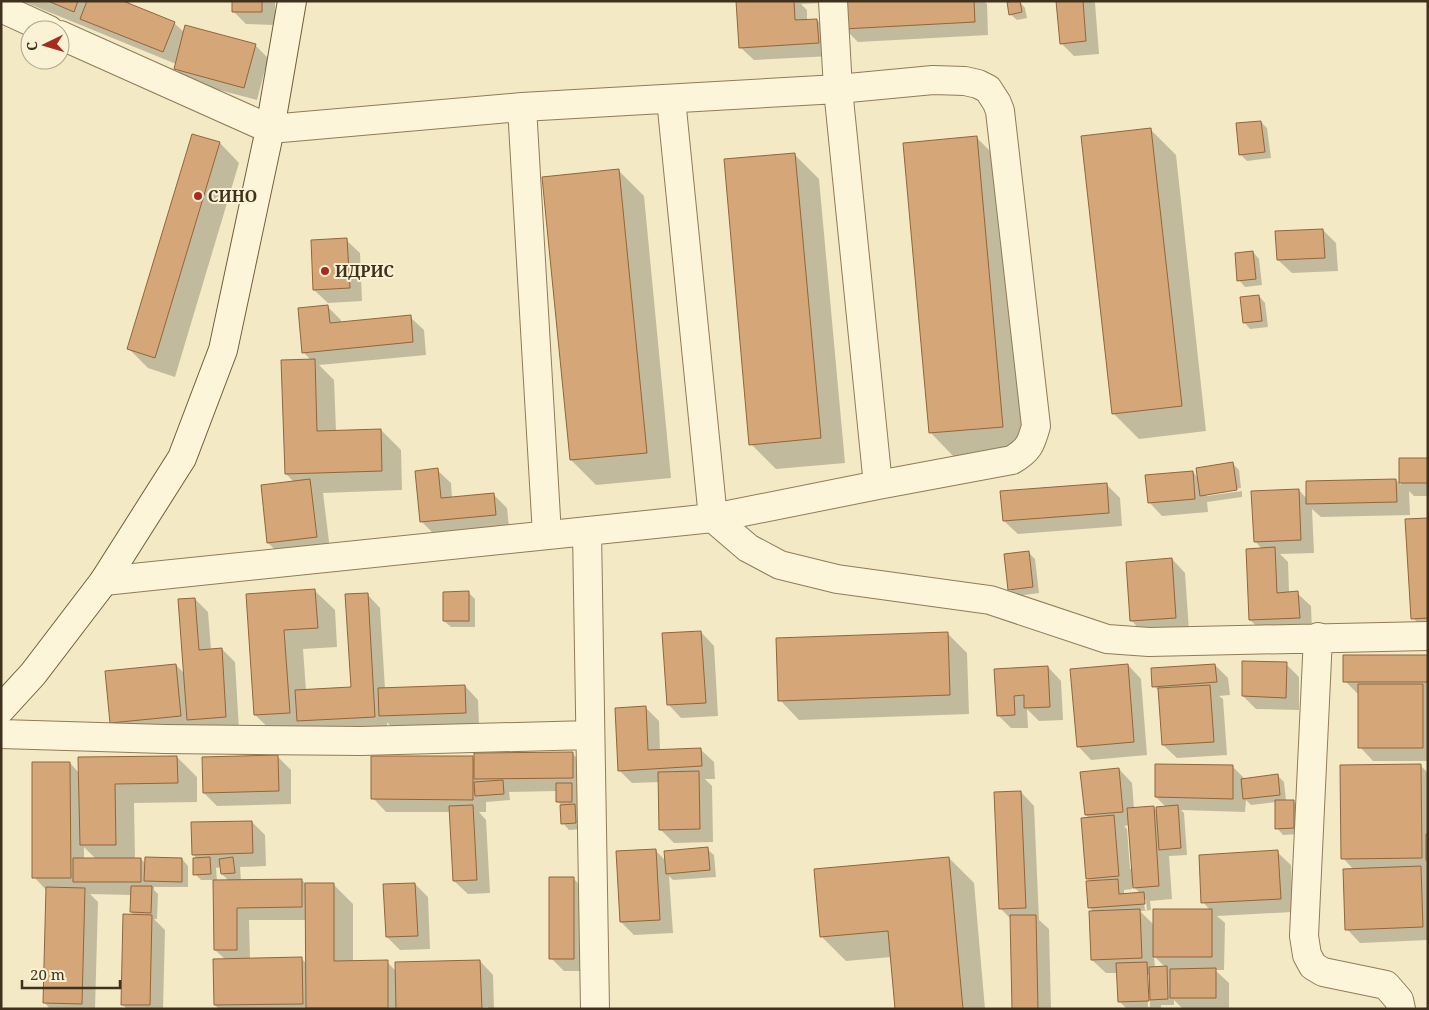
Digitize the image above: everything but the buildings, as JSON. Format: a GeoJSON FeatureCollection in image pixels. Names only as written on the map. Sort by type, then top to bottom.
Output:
{"type":"FeatureCollection","features":[{"type":"Feature","properties":{"kind":"street"},"geometry":{"type":"LineString","coordinates":[[1,709],[32,674],[104,580],[182,458],[223,350],[270,128],[292,1]]}},
{"type":"Feature","properties":{"kind":"street"},"geometry":{"type":"LineString","coordinates":[[833,1],[838,89],[878,484]]}},
{"type":"Feature","properties":{"kind":"street"},"geometry":{"type":"LineString","coordinates":[[1,8],[27,20]]}},
{"type":"Feature","properties":{"kind":"street"},"geometry":{"type":"LineString","coordinates":[[70,39],[270,128],[522,107],[838,89],[933,80],[965,81],[978,84],[988,89],[994,96],[1000,111],[1036,426],[1031,442],[1025,452],[1012,460],[878,484],[713,518],[104,580]]}},
{"type":"Feature","properties":{"kind":"street"},"geometry":{"type":"LineString","coordinates":[[671,98],[713,518],[748,548],[780,565],[838,579],[990,600],[1108,639],[1149,642],[1428,636]]}},
{"type":"Feature","properties":{"kind":"street"},"geometry":{"type":"LineString","coordinates":[[522,107],[547,535]]}},
{"type":"Feature","properties":{"kind":"street"},"geometry":{"type":"LineString","coordinates":[[587,531],[595,1009]]}},
{"type":"Feature","properties":{"kind":"street"},"geometry":{"type":"LineString","coordinates":[[1318,637],[1304,936],[1307,955],[1312,966],[1323,972],[1386,985],[1400,1000],[1400,1009]]}},
{"type":"Feature","properties":{"kind":"street"},"geometry":{"type":"LineString","coordinates":[[1,734],[164,739],[361,741],[590,735]]}},
{"type":"Feature","properties":{"kind":"place","name":"СИНО"},"geometry":{"type":"Point","coordinates":[198,196]}},
{"type":"Feature","properties":{"kind":"place","name":"ИДРИС"},"geometry":{"type":"Point","coordinates":[325,271]}}]}
